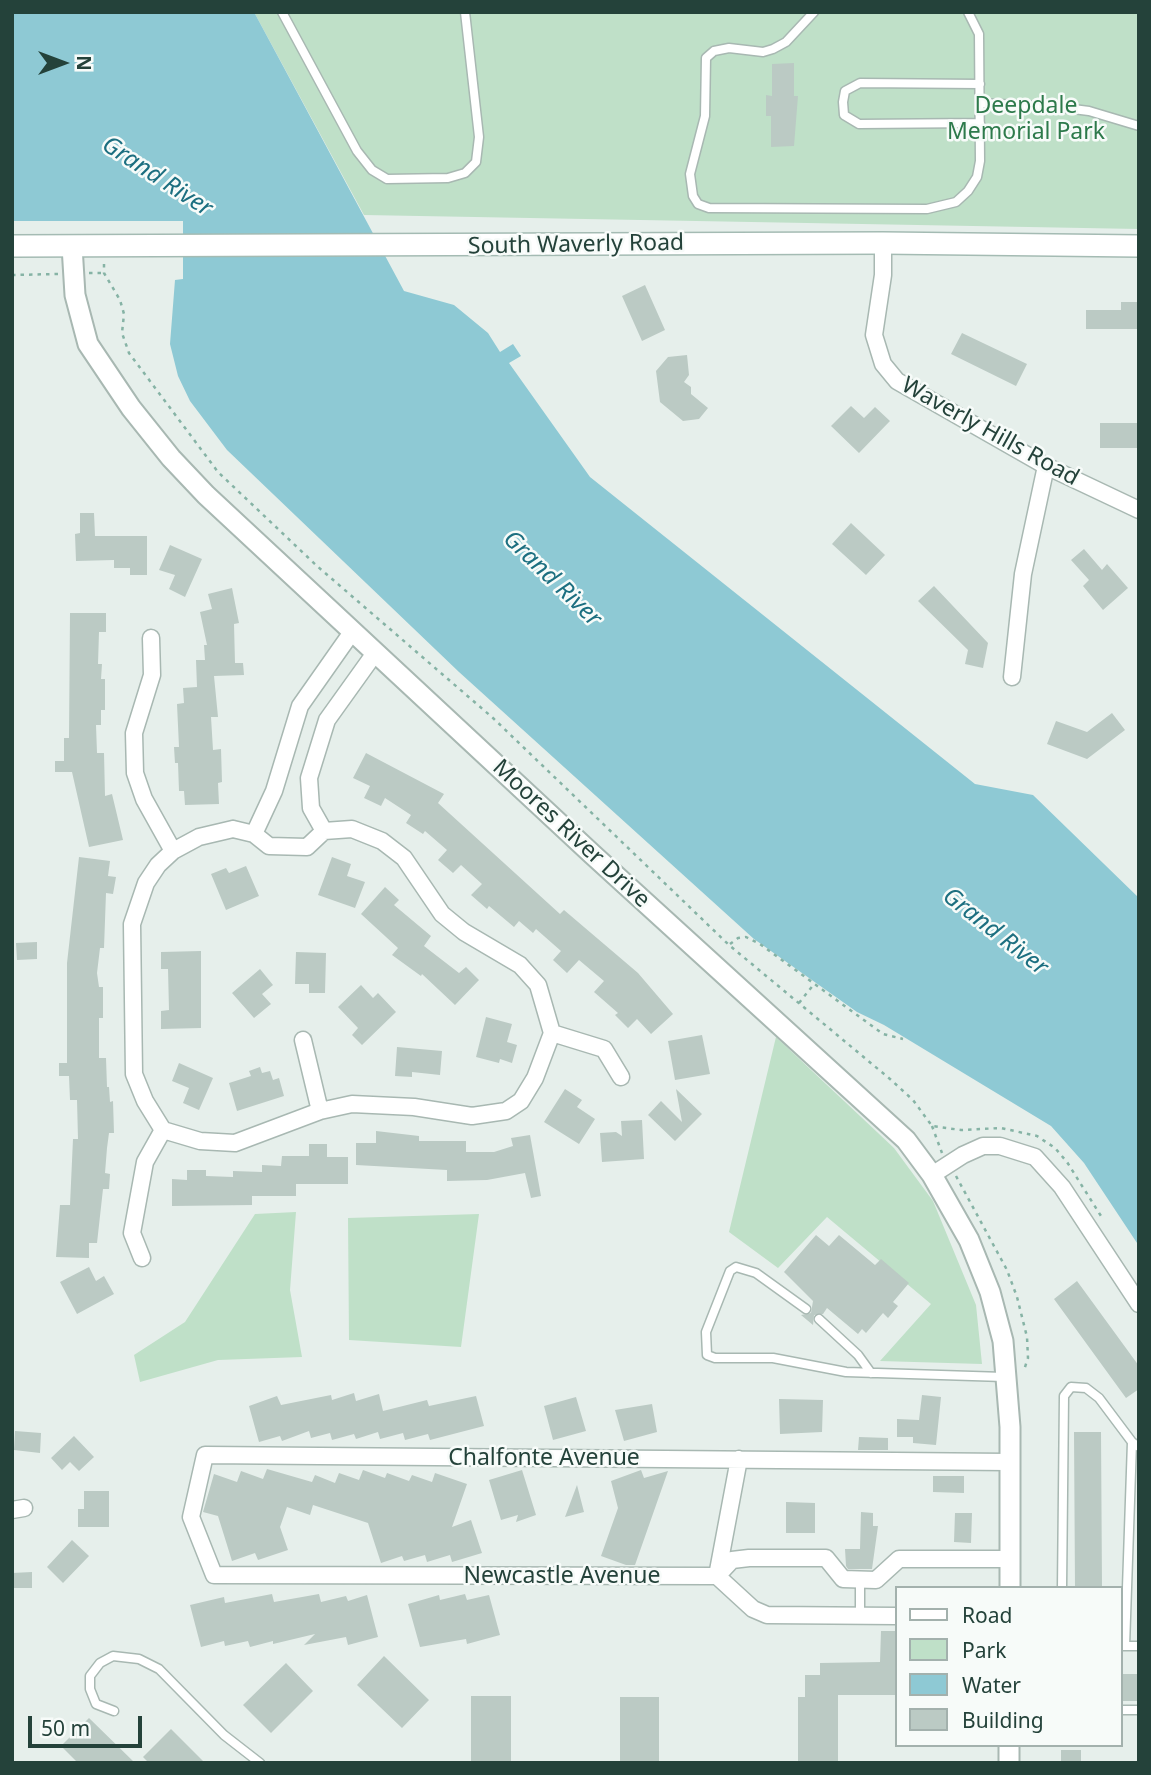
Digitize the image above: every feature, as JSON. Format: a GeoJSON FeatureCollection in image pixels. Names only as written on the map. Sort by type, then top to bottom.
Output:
{"type":"FeatureCollection","features":[{"type":"Feature","properties":{"kind":"main road","name":"South Waverly Road"},"geometry":{"type":"LineString","coordinates":[[12,246],[883,243],[1139,246]]}},
{"type":"Feature","properties":{"kind":"street","name":"Waverly Hills Road"},"geometry":{"type":"LineString","coordinates":[[883,243],[883,275],[874,335],[883,365],[897,381],[1046,466],[1139,510]]}},
{"type":"Feature","properties":{"kind":"street","name":"Moores River Drive"},"geometry":{"type":"LineString","coordinates":[[72,246],[75,295],[88,344],[131,408],[171,458],[206,495],[352,632],[906,1139],[932,1175],[969,1240],[990,1292],[1003,1341],[1007,1377],[1010,1586]]}},
{"type":"Feature","properties":{"kind":"street"},"geometry":{"type":"LineString","coordinates":[[1012,677],[1023,574],[1046,466]]}},
{"type":"Feature","properties":{"kind":"street"},"geometry":{"type":"LineString","coordinates":[[254,834],[274,791],[300,706],[352,632]]}},
{"type":"Feature","properties":{"kind":"street"},"geometry":{"type":"LineString","coordinates":[[151,638],[152,675],[134,733],[135,773],[144,799],[173,851]]}},
{"type":"Feature","properties":{"kind":"street"},"geometry":{"type":"LineString","coordinates":[[324,831],[311,808],[309,778],[327,720],[375,653]]}},
{"type":"Feature","properties":{"kind":"street"},"geometry":{"type":"LineString","coordinates":[[233,829],[254,834],[269,846],[307,847],[324,831],[352,829],[382,841],[404,858],[442,914],[464,932],[520,965],[537,985],[552,1034],[535,1078],[521,1101],[506,1111],[472,1116],[414,1107],[352,1104],[320,1111],[235,1143],[200,1141],[163,1130],[145,1101],[134,1074],[132,925],[146,883],[158,865],[173,851],[199,837],[233,829]]}},
{"type":"Feature","properties":{"kind":"street"},"geometry":{"type":"LineString","coordinates":[[552,1034],[604,1049],[621,1077]]}},
{"type":"Feature","properties":{"kind":"street"},"geometry":{"type":"LineString","coordinates":[[303,1040],[320,1111]]}},
{"type":"Feature","properties":{"kind":"street"},"geometry":{"type":"LineString","coordinates":[[142,1258],[132,1233],[145,1162],[163,1130]]}},
{"type":"Feature","properties":{"kind":"street"},"geometry":{"type":"LineString","coordinates":[[932,1175],[983,1146],[1000,1146],[1035,1157],[1062,1187],[1139,1304]]}},
{"type":"Feature","properties":{"kind":"street","name":"Chalfonte Avenue"},"geometry":{"type":"LineString","coordinates":[[214,1575],[191,1517],[205,1455],[1009,1462]]}},
{"type":"Feature","properties":{"kind":"street"},"geometry":{"type":"LineString","coordinates":[[717,1576],[739,1459]]}},
{"type":"Feature","properties":{"kind":"street"},"geometry":{"type":"LineString","coordinates":[[717,1576],[732,1560],[826,1558],[843,1580],[876,1580],[899,1559],[1009,1559]]}},
{"type":"Feature","properties":{"kind":"street","name":"Newcastle Avenue"},"geometry":{"type":"LineString","coordinates":[[214,1575],[717,1576]]}},
{"type":"Feature","properties":{"kind":"street"},"geometry":{"type":"LineString","coordinates":[[717,1576],[753,1609],[767,1615],[895,1616]]}},
{"type":"Feature","properties":{"kind":"lane"},"geometry":{"type":"LineString","coordinates":[[282,12],[357,150],[372,170],[387,179],[448,178],[465,173],[475,162],[479,137],[465,12]]}},
{"type":"Feature","properties":{"kind":"lane"},"geometry":{"type":"LineString","coordinates":[[814,12],[786,42],[773,49],[762,52],[729,48],[714,51],[706,58],[705,116],[690,174],[693,196],[698,204],[709,208],[941,207],[962,197],[977,177],[980,123],[979,34],[968,12]]}},
{"type":"Feature","properties":{"kind":"lane"},"geometry":{"type":"LineString","coordinates":[[980,84],[860,83],[845,91],[842,102],[844,115],[859,124],[980,123]]}},
{"type":"Feature","properties":{"kind":"lane"},"geometry":{"type":"LineString","coordinates":[[980,103],[1068,108],[1139,125]]}},
{"type":"Feature","properties":{"kind":"lane"},"geometry":{"type":"LineString","coordinates":[[806,1309],[756,1273],[736,1267],[726,1279],[706,1332],[707,1355],[715,1358],[773,1358],[846,1372],[1007,1377]]}},
{"type":"Feature","properties":{"kind":"lane"},"geometry":{"type":"LineString","coordinates":[[819,1319],[858,1355],[871,1373]]}},
{"type":"Feature","properties":{"kind":"lane"},"geometry":{"type":"LineString","coordinates":[[1062,1586],[1064,1396],[1071,1387],[1086,1388],[1099,1398],[1135,1444],[1123,1646],[1139,1646]]}},
{"type":"Feature","properties":{"kind":"lane"},"geometry":{"type":"LineString","coordinates":[[860,1580],[860,1616]]}},
{"type":"Feature","properties":{"kind":"lane"},"geometry":{"type":"LineString","coordinates":[[114,1711],[96,1704],[90,1689],[90,1676],[100,1663],[113,1656],[139,1659],[159,1669],[224,1735],[260,1763]]}},
{"type":"Feature","properties":{"kind":"path"},"geometry":{"type":"LineString","coordinates":[[112,247],[104,273],[120,300],[124,314],[122,333],[129,354],[218,472],[326,575],[447,676],[558,778],[629,852],[729,945],[913,1100],[932,1126],[1020,1131],[1037,1136],[1055,1148],[1103,1220]]}},
{"type":"Feature","properties":{"kind":"path"},"geometry":{"type":"LineString","coordinates":[[729,945],[738,938],[746,937],[760,944],[883,1034],[903,1039]]}},
{"type":"Feature","properties":{"kind":"path"},"geometry":{"type":"LineString","coordinates":[[798,1004],[814,984]]}},
{"type":"Feature","properties":{"kind":"green space","name":"Deepdale Memorial Park"},"geometry":{"type":"Polygon","coordinates":[[[254,12],[1139,12],[1139,229],[364,215],[254,12]]]}},
{"type":"Feature","properties":{"kind":"green space"},"geometry":{"type":"Polygon","coordinates":[[[776,1037],[894,1148],[933,1201],[976,1305],[982,1364],[880,1361],[931,1304],[827,1217],[778,1268],[729,1232],[776,1037]]]}},
{"type":"Feature","properties":{"kind":"green space"},"geometry":{"type":"Polygon","coordinates":[[[296,1212],[290,1290],[302,1357],[218,1360],[140,1382],[134,1355],[185,1322],[255,1214],[296,1212]]]}},
{"type":"Feature","properties":{"kind":"green space"},"geometry":{"type":"Polygon","coordinates":[[[479,1214],[461,1347],[349,1340],[348,1218],[479,1214]]]}},
{"type":"Feature","properties":{"kind":"water","name":"Grand River"},"geometry":{"type":"Polygon","coordinates":[[[12,12],[254,12],[404,291],[454,305],[488,333],[500,352],[513,344],[521,356],[509,363],[590,477],[975,784],[1033,795],[1139,898],[1139,1246],[1084,1163],[1051,1126],[884,1025],[857,1012],[754,939],[459,672],[227,450],[190,401],[178,376],[170,344],[175,280],[183,279],[183,221],[12,221],[12,12]]]}},
{"type":"Feature","properties":{"kind":"building"},"geometry":{"type":"Polygon","coordinates":[[[794,63],[794,96],[798,96],[794,146],[771,147],[771,116],[766,116],[766,95],[772,96],[772,64],[794,63]]]}},
{"type":"Feature","properties":{"kind":"building"},"geometry":{"type":"Polygon","coordinates":[[[645,285],[665,330],[642,341],[622,296],[645,285]]]}},
{"type":"Feature","properties":{"kind":"building"},"geometry":{"type":"Polygon","coordinates":[[[1121,302],[1139,302],[1139,329],[1086,329],[1086,310],[1121,310],[1121,302]]]}},
{"type":"Feature","properties":{"kind":"building"},"geometry":{"type":"Polygon","coordinates":[[[962,333],[1027,364],[1016,386],[951,354],[962,333]]]}},
{"type":"Feature","properties":{"kind":"building"},"geometry":{"type":"Polygon","coordinates":[[[687,355],[689,375],[684,382],[691,387],[691,394],[708,408],[699,419],[683,421],[660,402],[656,371],[668,357],[687,355]]]}},
{"type":"Feature","properties":{"kind":"building"},"geometry":{"type":"Polygon","coordinates":[[[851,406],[864,418],[875,407],[890,421],[859,453],[831,426],[851,406]]]}},
{"type":"Feature","properties":{"kind":"building"},"geometry":{"type":"Polygon","coordinates":[[[1100,423],[1139,423],[1139,448],[1100,448],[1100,423]]]}},
{"type":"Feature","properties":{"kind":"building"},"geometry":{"type":"Polygon","coordinates":[[[80,513],[94,513],[95,536],[147,536],[147,575],[130,575],[130,568],[114,568],[114,560],[76,561],[75,534],[80,533],[80,513]]]}},
{"type":"Feature","properties":{"kind":"building"},"geometry":{"type":"Polygon","coordinates":[[[851,523],[885,555],[866,575],[832,544],[851,523]]]}},
{"type":"Feature","properties":{"kind":"building"},"geometry":{"type":"Polygon","coordinates":[[[170,545],[202,559],[185,597],[169,589],[175,575],[159,570],[170,545]]]}},
{"type":"Feature","properties":{"kind":"building"},"geometry":{"type":"Polygon","coordinates":[[[1084,549],[1102,570],[1107,564],[1128,588],[1103,610],[1083,586],[1089,580],[1071,560],[1084,549]]]}},
{"type":"Feature","properties":{"kind":"building"},"geometry":{"type":"Polygon","coordinates":[[[934,586],[988,643],[983,668],[965,664],[968,650],[918,601],[934,586]]]}},
{"type":"Feature","properties":{"kind":"building"},"geometry":{"type":"Polygon","coordinates":[[[232,588],[239,623],[234,624],[235,663],[243,663],[244,675],[214,676],[218,717],[211,717],[213,750],[221,749],[222,782],[218,783],[219,804],[185,805],[184,791],[179,791],[178,763],[175,763],[174,747],[179,747],[177,704],[184,703],[183,688],[197,687],[196,660],[205,660],[204,645],[207,645],[200,612],[212,609],[208,594],[232,588]]]}},
{"type":"Feature","properties":{"kind":"building"},"geometry":{"type":"Polygon","coordinates":[[[70,613],[106,613],[106,632],[99,632],[98,664],[102,664],[101,679],[105,679],[105,710],[101,710],[101,725],[96,725],[97,753],[104,753],[105,796],[112,794],[123,840],[89,847],[72,772],[55,772],[55,761],[64,761],[64,738],[69,738],[70,613]]]}},
{"type":"Feature","properties":{"kind":"building"},"geometry":{"type":"Polygon","coordinates":[[[1112,713],[1125,730],[1087,759],[1047,744],[1056,721],[1087,732],[1112,713]]]}},
{"type":"Feature","properties":{"kind":"building"},"geometry":{"type":"Polygon","coordinates":[[[366,753],[444,794],[438,803],[560,914],[564,910],[638,973],[673,1014],[651,1034],[637,1019],[628,1028],[615,1015],[618,1013],[594,992],[604,981],[579,960],[567,973],[553,960],[561,951],[536,929],[533,933],[519,921],[514,927],[489,906],[487,909],[471,895],[482,884],[461,865],[453,873],[438,860],[447,850],[425,831],[423,834],[406,823],[411,815],[385,798],[381,806],[364,798],[370,786],[353,778],[366,753]]]}},
{"type":"Feature","properties":{"kind":"building"},"geometry":{"type":"Polygon","coordinates":[[[79,857],[110,861],[108,876],[116,877],[113,894],[106,893],[104,948],[100,948],[97,973],[99,987],[103,987],[103,1018],[99,1018],[99,1058],[106,1058],[107,1087],[110,1102],[113,1101],[114,1133],[109,1133],[107,1148],[105,1173],[110,1174],[109,1189],[103,1189],[97,1243],[89,1243],[89,1258],[56,1257],[60,1205],[70,1205],[73,1139],[78,1139],[77,1100],[70,1100],[69,1076],[59,1076],[59,1063],[67,1063],[67,963],[79,857]]]}},
{"type":"Feature","properties":{"kind":"building"},"geometry":{"type":"Polygon","coordinates":[[[332,857],[351,864],[347,876],[365,882],[355,908],[318,895],[332,857]]]}},
{"type":"Feature","properties":{"kind":"building"},"geometry":{"type":"Polygon","coordinates":[[[246,866],[259,896],[226,910],[211,874],[226,868],[229,873],[246,866]]]}},
{"type":"Feature","properties":{"kind":"building"},"geometry":{"type":"Polygon","coordinates":[[[385,887],[399,900],[394,905],[431,936],[424,946],[459,973],[466,967],[479,980],[455,1005],[422,974],[421,976],[392,955],[398,948],[361,914],[385,887]]]}},
{"type":"Feature","properties":{"kind":"building"},"geometry":{"type":"Polygon","coordinates":[[[37,942],[37,959],[17,960],[16,943],[37,942]]]}},
{"type":"Feature","properties":{"kind":"building"},"geometry":{"type":"Polygon","coordinates":[[[201,951],[201,1028],[161,1029],[161,1011],[169,1010],[168,969],[161,969],[161,952],[201,951]]]}},
{"type":"Feature","properties":{"kind":"building"},"geometry":{"type":"Polygon","coordinates":[[[296,952],[326,953],[325,993],[309,993],[309,984],[295,984],[296,952]]]}},
{"type":"Feature","properties":{"kind":"building"},"geometry":{"type":"Polygon","coordinates":[[[260,969],[273,985],[262,994],[271,1004],[254,1018],[232,993],[260,969]]]}},
{"type":"Feature","properties":{"kind":"building"},"geometry":{"type":"Polygon","coordinates":[[[361,985],[373,998],[378,993],[396,1012],[362,1045],[352,1035],[358,1028],[338,1007],[361,985]]]}},
{"type":"Feature","properties":{"kind":"building"},"geometry":{"type":"Polygon","coordinates":[[[486,1017],[512,1024],[507,1042],[517,1045],[512,1063],[500,1059],[499,1063],[476,1057],[486,1017]]]}},
{"type":"Feature","properties":{"kind":"building"},"geometry":{"type":"Polygon","coordinates":[[[702,1035],[710,1074],[675,1080],[668,1041],[702,1035]]]}},
{"type":"Feature","properties":{"kind":"building"},"geometry":{"type":"Polygon","coordinates":[[[397,1047],[442,1051],[440,1075],[412,1072],[412,1077],[395,1076],[397,1047]]]}},
{"type":"Feature","properties":{"kind":"building"},"geometry":{"type":"Polygon","coordinates":[[[179,1063],[213,1078],[199,1110],[183,1103],[189,1088],[172,1081],[179,1063]]]}},
{"type":"Feature","properties":{"kind":"building"},"geometry":{"type":"Polygon","coordinates":[[[260,1067],[262,1073],[270,1071],[273,1080],[279,1078],[284,1096],[237,1111],[229,1083],[251,1076],[249,1071],[260,1067]]]}},
{"type":"Feature","properties":{"kind":"building"},"geometry":{"type":"Polygon","coordinates":[[[565,1089],[582,1100],[577,1107],[595,1119],[579,1144],[544,1122],[565,1089]]]}},
{"type":"Feature","properties":{"kind":"building"},"geometry":{"type":"Polygon","coordinates":[[[676,1089],[702,1114],[675,1141],[648,1115],[661,1101],[682,1122],[676,1089]]]}},
{"type":"Feature","properties":{"kind":"building"},"geometry":{"type":"Polygon","coordinates":[[[642,1120],[644,1159],[602,1162],[600,1133],[616,1132],[622,1136],[621,1121],[642,1120]]]}},
{"type":"Feature","properties":{"kind":"building"},"geometry":{"type":"Polygon","coordinates":[[[376,1131],[419,1136],[419,1141],[466,1141],[466,1152],[494,1152],[513,1146],[511,1138],[530,1135],[541,1196],[531,1198],[525,1173],[487,1180],[447,1181],[447,1170],[356,1165],[356,1143],[376,1143],[376,1131]]]}},
{"type":"Feature","properties":{"kind":"building"},"geometry":{"type":"Polygon","coordinates":[[[309,1144],[327,1144],[327,1157],[348,1157],[348,1184],[296,1184],[296,1196],[252,1196],[252,1205],[172,1206],[172,1179],[187,1180],[187,1170],[206,1170],[206,1176],[233,1177],[233,1171],[262,1172],[262,1165],[281,1166],[282,1156],[309,1156],[309,1144]]]}},
{"type":"Feature","properties":{"kind":"building"},"geometry":{"type":"Polygon","coordinates":[[[816,1235],[829,1246],[839,1235],[875,1265],[881,1259],[909,1283],[893,1302],[898,1306],[888,1318],[883,1313],[866,1333],[862,1329],[858,1334],[827,1308],[823,1314],[814,1315],[813,1325],[801,1315],[811,1313],[813,1301],[784,1272],[816,1235]]]}},
{"type":"Feature","properties":{"kind":"building"},"geometry":{"type":"Polygon","coordinates":[[[89,1267],[96,1281],[104,1276],[114,1294],[77,1314],[60,1282],[89,1267]]]}},
{"type":"Feature","properties":{"kind":"building"},"geometry":{"type":"Polygon","coordinates":[[[1077,1281],[1139,1366],[1139,1389],[1126,1398],[1054,1299],[1077,1281]]]}},
{"type":"Feature","properties":{"kind":"building"},"geometry":{"type":"Polygon","coordinates":[[[354,1393],[356,1401],[379,1394],[383,1411],[427,1400],[429,1406],[476,1396],[484,1426],[430,1440],[428,1434],[405,1440],[403,1433],[380,1439],[378,1432],[356,1439],[354,1434],[332,1440],[330,1433],[311,1438],[309,1431],[282,1441],[280,1436],[259,1442],[249,1406],[277,1396],[281,1405],[331,1395],[332,1400],[354,1393]]]}},
{"type":"Feature","properties":{"kind":"building"},"geometry":{"type":"Polygon","coordinates":[[[922,1395],[941,1397],[936,1445],[913,1443],[913,1437],[897,1437],[897,1419],[919,1420],[922,1395]]]}},
{"type":"Feature","properties":{"kind":"building"},"geometry":{"type":"Polygon","coordinates":[[[576,1397],[586,1431],[553,1440],[544,1406],[576,1397]]]}},
{"type":"Feature","properties":{"kind":"building"},"geometry":{"type":"Polygon","coordinates":[[[779,1399],[823,1400],[822,1432],[780,1434],[779,1399]]]}},
{"type":"Feature","properties":{"kind":"building"},"geometry":{"type":"Polygon","coordinates":[[[652,1404],[657,1432],[624,1441],[615,1410],[652,1404]]]}},
{"type":"Feature","properties":{"kind":"building"},"geometry":{"type":"Polygon","coordinates":[[[15,1431],[41,1433],[40,1453],[14,1450],[15,1431]]]}},
{"type":"Feature","properties":{"kind":"building"},"geometry":{"type":"Polygon","coordinates":[[[1074,1432],[1101,1432],[1102,1586],[1075,1586],[1074,1432]]]}},
{"type":"Feature","properties":{"kind":"building"},"geometry":{"type":"Polygon","coordinates":[[[74,1436],[94,1457],[79,1471],[70,1462],[62,1470],[51,1458],[74,1436]]]}},
{"type":"Feature","properties":{"kind":"building"},"geometry":{"type":"Polygon","coordinates":[[[859,1437],[888,1438],[888,1450],[858,1450],[859,1437]]]}},
{"type":"Feature","properties":{"kind":"building"},"geometry":{"type":"Polygon","coordinates":[[[267,1469],[312,1482],[315,1475],[335,1483],[339,1473],[359,1480],[363,1470],[385,1478],[387,1473],[409,1481],[412,1475],[432,1482],[435,1473],[467,1484],[452,1527],[471,1520],[482,1553],[452,1562],[450,1555],[427,1562],[425,1555],[404,1561],[402,1556],[381,1563],[368,1523],[313,1505],[310,1515],[287,1507],[280,1527],[288,1550],[258,1560],[255,1553],[232,1561],[218,1516],[203,1512],[214,1474],[237,1482],[241,1471],[263,1479],[267,1469]]]}},
{"type":"Feature","properties":{"kind":"building"},"geometry":{"type":"Polygon","coordinates":[[[522,1470],[536,1515],[516,1522],[518,1515],[501,1520],[489,1480],[522,1470]]]}},
{"type":"Feature","properties":{"kind":"building"},"geometry":{"type":"Polygon","coordinates":[[[641,1470],[644,1478],[668,1471],[635,1565],[626,1565],[601,1556],[618,1508],[611,1481],[641,1470]]]}},
{"type":"Feature","properties":{"kind":"building"},"geometry":{"type":"Polygon","coordinates":[[[933,1476],[964,1476],[964,1493],[933,1492],[933,1476]]]}},
{"type":"Feature","properties":{"kind":"building"},"geometry":{"type":"Polygon","coordinates":[[[577,1485],[584,1512],[565,1517],[577,1485]]]}},
{"type":"Feature","properties":{"kind":"building"},"geometry":{"type":"Polygon","coordinates":[[[84,1491],[109,1491],[109,1527],[78,1527],[78,1509],[84,1509],[84,1491]]]}},
{"type":"Feature","properties":{"kind":"building"},"geometry":{"type":"Polygon","coordinates":[[[786,1502],[815,1503],[815,1533],[786,1533],[786,1502]]]}},
{"type":"Feature","properties":{"kind":"building"},"geometry":{"type":"Polygon","coordinates":[[[861,1512],[873,1513],[873,1526],[878,1526],[872,1569],[848,1569],[845,1549],[860,1549],[861,1512]]]}},
{"type":"Feature","properties":{"kind":"building"},"geometry":{"type":"Polygon","coordinates":[[[955,1513],[972,1513],[971,1543],[954,1542],[955,1513]]]}},
{"type":"Feature","properties":{"kind":"building"},"geometry":{"type":"Polygon","coordinates":[[[72,1540],[89,1556],[63,1583],[47,1567],[72,1540]]]}},
{"type":"Feature","properties":{"kind":"building"},"geometry":{"type":"Polygon","coordinates":[[[32,1572],[32,1588],[12,1588],[12,1573],[32,1572]]]}},
{"type":"Feature","properties":{"kind":"building"},"geometry":{"type":"Polygon","coordinates":[[[272,1594],[274,1602],[319,1594],[321,1602],[346,1596],[348,1601],[367,1595],[378,1637],[348,1645],[346,1637],[304,1645],[315,1634],[250,1647],[248,1641],[225,1646],[224,1641],[201,1647],[190,1605],[224,1597],[225,1603],[272,1594]]]}},
{"type":"Feature","properties":{"kind":"building"},"geometry":{"type":"Polygon","coordinates":[[[465,1594],[467,1600],[489,1595],[500,1635],[467,1644],[466,1639],[420,1647],[408,1604],[439,1595],[440,1600],[465,1594]]]}},
{"type":"Feature","properties":{"kind":"building"},"geometry":{"type":"Polygon","coordinates":[[[881,1631],[895,1631],[895,1695],[838,1695],[838,1763],[798,1763],[798,1697],[805,1697],[805,1675],[820,1675],[820,1663],[880,1662],[881,1631]]]}},
{"type":"Feature","properties":{"kind":"building"},"geometry":{"type":"Polygon","coordinates":[[[384,1656],[429,1700],[402,1728],[357,1685],[384,1656]]]}},
{"type":"Feature","properties":{"kind":"building"},"geometry":{"type":"Polygon","coordinates":[[[286,1663],[313,1691],[271,1733],[243,1705],[286,1663]]]}},
{"type":"Feature","properties":{"kind":"building"},"geometry":{"type":"Polygon","coordinates":[[[1123,1674],[1139,1674],[1139,1701],[1123,1701],[1123,1674]]]}},
{"type":"Feature","properties":{"kind":"building"},"geometry":{"type":"Polygon","coordinates":[[[471,1696],[511,1696],[511,1763],[471,1763],[471,1696]]]}},
{"type":"Feature","properties":{"kind":"building"},"geometry":{"type":"Polygon","coordinates":[[[620,1697],[659,1697],[659,1763],[620,1763],[620,1697]]]}},
{"type":"Feature","properties":{"kind":"building"},"geometry":{"type":"Polygon","coordinates":[[[89,1718],[135,1763],[78,1763],[61,1746],[89,1718]]]}},
{"type":"Feature","properties":{"kind":"building"},"geometry":{"type":"Polygon","coordinates":[[[171,1729],[205,1763],[149,1763],[143,1757],[171,1729]]]}},
{"type":"Feature","properties":{"kind":"building"},"geometry":{"type":"Polygon","coordinates":[[[1061,1750],[1081,1750],[1081,1763],[1061,1763],[1061,1750]]]}}]}
